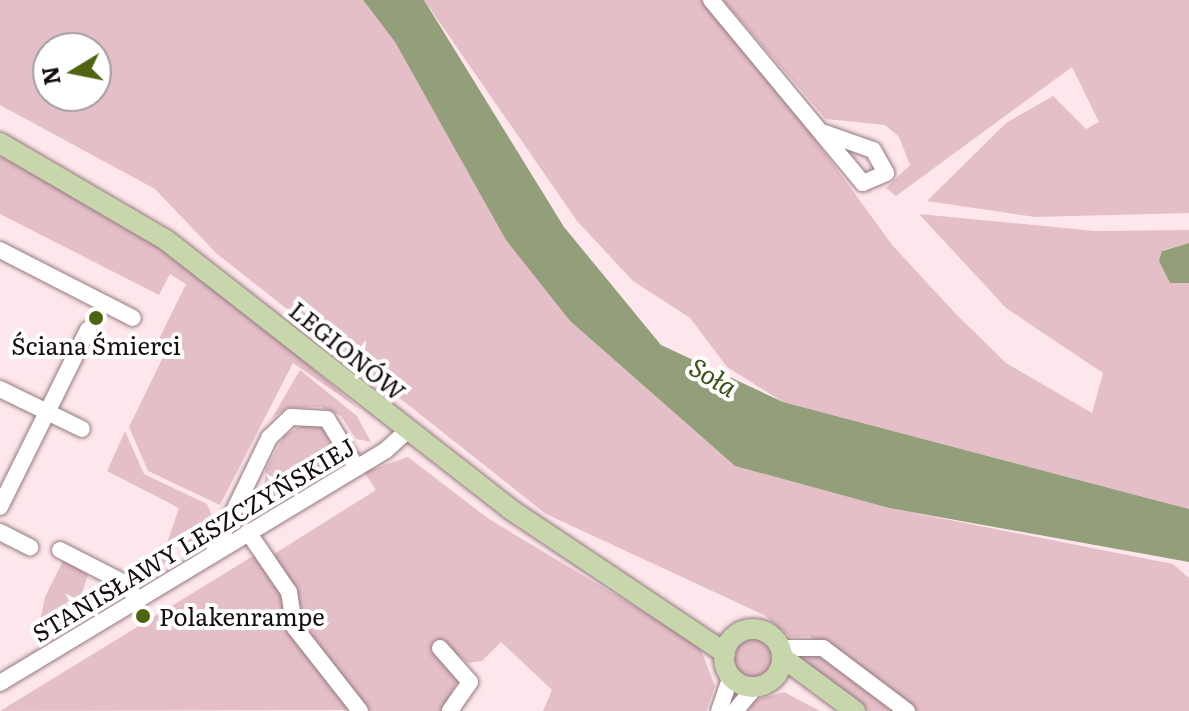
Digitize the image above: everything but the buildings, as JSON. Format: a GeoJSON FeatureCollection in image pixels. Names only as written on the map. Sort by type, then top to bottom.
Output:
{"type":"FeatureCollection","features":[{"type":"Feature","properties":{"kind":"main road","name":"LEGIONÓW"},"geometry":{"type":"LineString","coordinates":[[0,143],[166,240],[407,431],[548,536],[730,644]]}},
{"type":"Feature","properties":{"kind":"main road"},"geometry":{"type":"LineString","coordinates":[[846,711],[795,683],[763,684],[731,676],[730,644],[761,631],[781,653],[855,711]]}},
{"type":"Feature","properties":{"kind":"main road"},"geometry":{"type":"LineString","coordinates":[[763,684],[781,653]]}},
{"type":"Feature","properties":{"kind":"street"},"geometry":{"type":"LineString","coordinates":[[711,0],[825,133]]}},
{"type":"Feature","properties":{"kind":"street"},"geometry":{"type":"LineString","coordinates":[[0,250],[133,318]]}},
{"type":"Feature","properties":{"kind":"street"},"geometry":{"type":"LineString","coordinates":[[0,507],[88,330]]}},
{"type":"Feature","properties":{"kind":"street"},"geometry":{"type":"LineString","coordinates":[[0,389],[82,429]]}},
{"type":"Feature","properties":{"kind":"street"},"geometry":{"type":"LineString","coordinates":[[214,552],[269,438],[291,417],[327,419],[357,468]]}},
{"type":"Feature","properties":{"kind":"street","name":"STANISŁAWY LESZCZYŃSKIEJ"},"geometry":{"type":"LineString","coordinates":[[0,683],[357,468],[407,431]]}},
{"type":"Feature","properties":{"kind":"street"},"geometry":{"type":"LineString","coordinates":[[0,532],[30,547]]}},
{"type":"Feature","properties":{"kind":"street"},"geometry":{"type":"LineString","coordinates":[[248,532],[289,592],[295,628],[360,711]]}},
{"type":"Feature","properties":{"kind":"street"},"geometry":{"type":"LineString","coordinates":[[60,550],[128,585],[136,600]]}},
{"type":"Feature","properties":{"kind":"street"},"geometry":{"type":"LineString","coordinates":[[440,648],[470,682],[450,711]]}},
{"type":"Feature","properties":{"kind":"street"},"geometry":{"type":"LineString","coordinates":[[781,653],[823,648],[907,711]]}},
{"type":"Feature","properties":{"kind":"street"},"geometry":{"type":"LineString","coordinates":[[719,711],[731,676]]}},
{"type":"Feature","properties":{"kind":"street"},"geometry":{"type":"LineString","coordinates":[[735,711],[763,684]]}},
{"type":"Feature","properties":{"kind":"shaded area"},"geometry":{"type":"Polygon","coordinates":[[[0,0],[363,0],[395,42],[507,240],[570,321],[735,466],[889,508],[1173,564],[1189,578],[1189,711],[914,711],[809,636],[790,637],[764,615],[546,514],[216,253],[155,189],[0,105],[0,0]]]}},
{"type":"Feature","properties":{"kind":"shaded area"},"geometry":{"type":"Polygon","coordinates":[[[424,0],[702,0],[758,61],[893,246],[956,314],[1006,363],[1092,413],[1103,373],[1006,308],[919,214],[1095,231],[1189,230],[1189,243],[1163,250],[1169,282],[1189,283],[1189,509],[783,402],[727,367],[690,318],[633,281],[577,221],[424,0]]]}},
{"type":"Feature","properties":{"kind":"shaded area"},"geometry":{"type":"Polygon","coordinates":[[[723,0],[1189,0],[1189,213],[1035,217],[927,201],[1006,123],[1053,96],[1086,129],[1099,122],[1072,67],[896,196],[886,188],[910,165],[899,137],[885,125],[826,119],[723,0]]]}},
{"type":"Feature","properties":{"kind":"shaded area"},"geometry":{"type":"Polygon","coordinates":[[[0,156],[120,221],[233,300],[361,410],[293,363],[220,505],[148,471],[129,427],[165,353],[156,345],[186,284],[170,274],[159,295],[0,214],[0,156]]]}},
{"type":"Feature","properties":{"kind":"shaded area"},"geometry":{"type":"Polygon","coordinates":[[[300,370],[357,416],[371,442],[356,439],[341,416],[321,407],[287,408],[272,418],[300,370]]]}},
{"type":"Feature","properties":{"kind":"shaded area"},"geometry":{"type":"Polygon","coordinates":[[[304,424],[325,426],[339,449],[336,468],[287,502],[277,500],[264,488],[266,469],[284,436],[304,424]]]}},
{"type":"Feature","properties":{"kind":"shaded area"},"geometry":{"type":"Polygon","coordinates":[[[125,431],[144,474],[207,504],[215,523],[201,548],[179,539],[173,549],[166,546],[179,508],[107,471],[125,431]]]}},
{"type":"Feature","properties":{"kind":"shaded area"},"geometry":{"type":"Polygon","coordinates":[[[408,457],[489,519],[699,645],[715,686],[706,711],[543,711],[552,690],[501,642],[482,661],[468,663],[442,643],[460,676],[442,711],[370,711],[302,627],[274,554],[376,490],[364,472],[408,457]]]}},
{"type":"Feature","properties":{"kind":"shaded area"},"geometry":{"type":"Polygon","coordinates":[[[164,550],[171,553],[166,563],[134,582],[129,580],[164,550]]]}},
{"type":"Feature","properties":{"kind":"shaded area"},"geometry":{"type":"Polygon","coordinates":[[[258,553],[285,600],[285,623],[353,710],[0,711],[258,553]]]}},
{"type":"Feature","properties":{"kind":"shaded area"},"geometry":{"type":"Polygon","coordinates":[[[64,559],[88,575],[78,604],[84,608],[99,585],[106,582],[110,592],[123,588],[36,641],[45,597],[64,559]]]}},
{"type":"Feature","properties":{"kind":"shaded area"},"geometry":{"type":"Polygon","coordinates":[[[754,638],[768,644],[774,658],[768,672],[754,678],[740,672],[734,658],[740,644],[754,638]]]}},
{"type":"Feature","properties":{"kind":"shaded area"},"geometry":{"type":"Polygon","coordinates":[[[809,647],[902,711],[868,711],[799,662],[795,654],[809,647]]]}},
{"type":"Feature","properties":{"kind":"shaded area"},"geometry":{"type":"Polygon","coordinates":[[[784,692],[820,711],[743,711],[752,701],[784,692]]]}},
{"type":"Feature","properties":{"kind":"water","name":"Soła"},"geometry":{"type":"Polygon","coordinates":[[[363,0],[424,0],[564,227],[661,345],[783,402],[1189,509],[1189,562],[889,508],[735,466],[570,321],[506,240],[395,42],[363,0]]]}},
{"type":"Feature","properties":{"kind":"water"},"geometry":{"type":"Polygon","coordinates":[[[1189,243],[1189,283],[1170,283],[1159,261],[1162,251],[1189,243]]]}},
{"type":"Feature","properties":{"kind":"place","name":"Ściana Śmierci"},"geometry":{"type":"Point","coordinates":[96,318]}},
{"type":"Feature","properties":{"kind":"place","name":"Polakenrampe"},"geometry":{"type":"Point","coordinates":[143,616]}}]}
